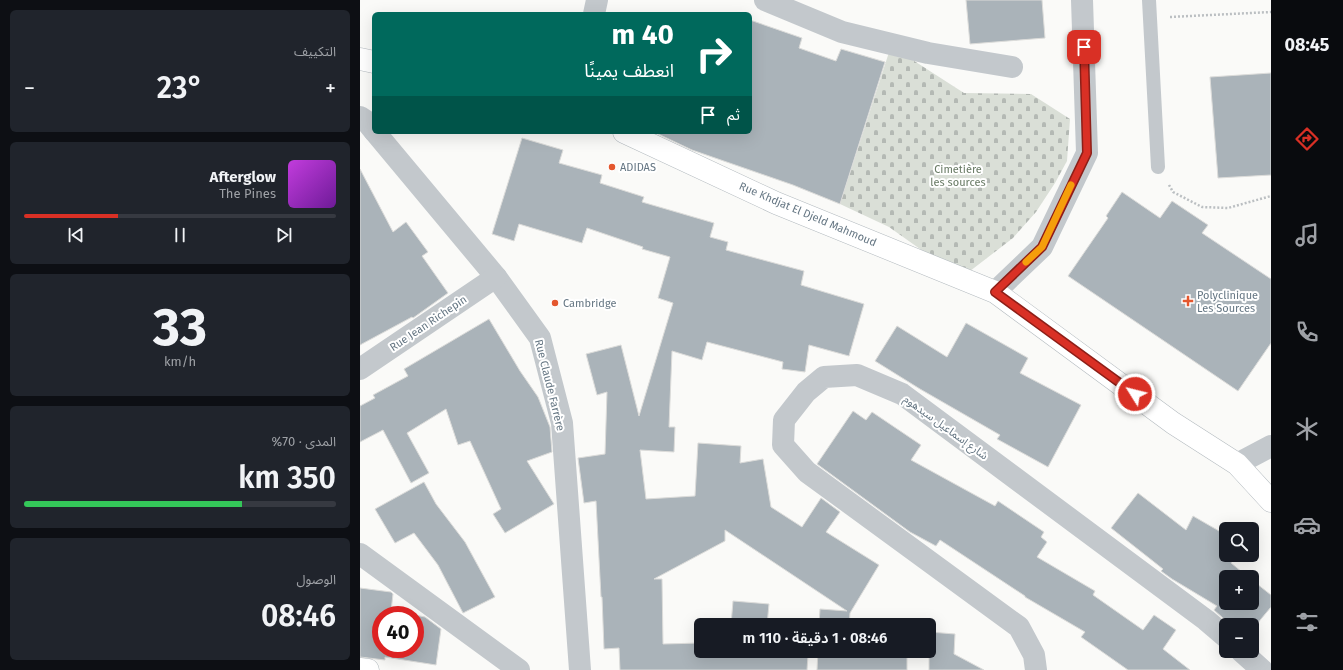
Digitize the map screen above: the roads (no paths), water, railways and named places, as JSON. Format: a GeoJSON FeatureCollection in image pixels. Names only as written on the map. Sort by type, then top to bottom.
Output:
{"type":"FeatureCollection","features":[{"type":"Feature","properties":{"kind":"street"},"geometry":{"type":"LineString","coordinates":[[594,12],[597,0]]}},
{"type":"Feature","properties":{"kind":"street"},"geometry":{"type":"LineString","coordinates":[[765,0],[842,32],[928,53],[1012,67]]}},
{"type":"Feature","properties":{"kind":"street"},"geometry":{"type":"LineString","coordinates":[[995,292],[1042,247],[1087,153],[1082,0]]}},
{"type":"Feature","properties":{"kind":"street"},"geometry":{"type":"LineString","coordinates":[[360,59],[372,62]]}},
{"type":"Feature","properties":{"kind":"street","name":"Rue Claude Farrère"},"geometry":{"type":"LineString","coordinates":[[360,118],[366,121],[372,128]]}},
{"type":"Feature","properties":{"kind":"street","name":"Rue Claude Farrère"},"geometry":{"type":"LineString","coordinates":[[377,134],[496,277],[540,338],[562,423],[580,670]]}},
{"type":"Feature","properties":{"kind":"street","name":"Rue Khdjat El Djeld Mahmoud"},"geometry":{"type":"LineString","coordinates":[[628,134],[776,203],[995,292],[1173,423],[1237,464],[1271,501]]}},
{"type":"Feature","properties":{"kind":"street","name":"Rue Jean Richepin"},"geometry":{"type":"LineString","coordinates":[[360,369],[496,277]]}},
{"type":"Feature","properties":{"kind":"street","name":"شارع إسماعيل سيدهوم"},"geometry":{"type":"LineString","coordinates":[[1036,670],[1034,655],[1019,627],[807,472],[784,445],[784,420],[806,392],[824,377],[857,375],[902,394],[1219,631]]}},
{"type":"Feature","properties":{"kind":"street"},"geometry":{"type":"LineString","coordinates":[[1237,464],[1271,446]]}},
{"type":"Feature","properties":{"kind":"street"},"geometry":{"type":"LineString","coordinates":[[360,554],[519,670]]}},
{"type":"Feature","properties":{"kind":"street"},"geometry":{"type":"LineString","coordinates":[[1249,658],[1262,670]]}},
{"type":"Feature","properties":{"kind":"street"},"geometry":{"type":"LineString","coordinates":[[360,669],[368,670]]}},
{"type":"Feature","properties":{"kind":"lane"},"geometry":{"type":"LineString","coordinates":[[1149,0],[1158,167]]}},
{"type":"Feature","properties":{"kind":"place","name":"ADIDAS"},"geometry":{"type":"Point","coordinates":[612,167]}},
{"type":"Feature","properties":{"kind":"place","name":"Polyclinique Les Sources"},"geometry":{"type":"Point","coordinates":[1188,301]}},
{"type":"Feature","properties":{"kind":"place","name":"Cambridge"},"geometry":{"type":"Point","coordinates":[555,303]}},
{"type":"Feature","properties":{"kind":"park label","name":"Cimetière les sources"},"geometry":{"type":"Point","coordinates":[958,175]}}]}
